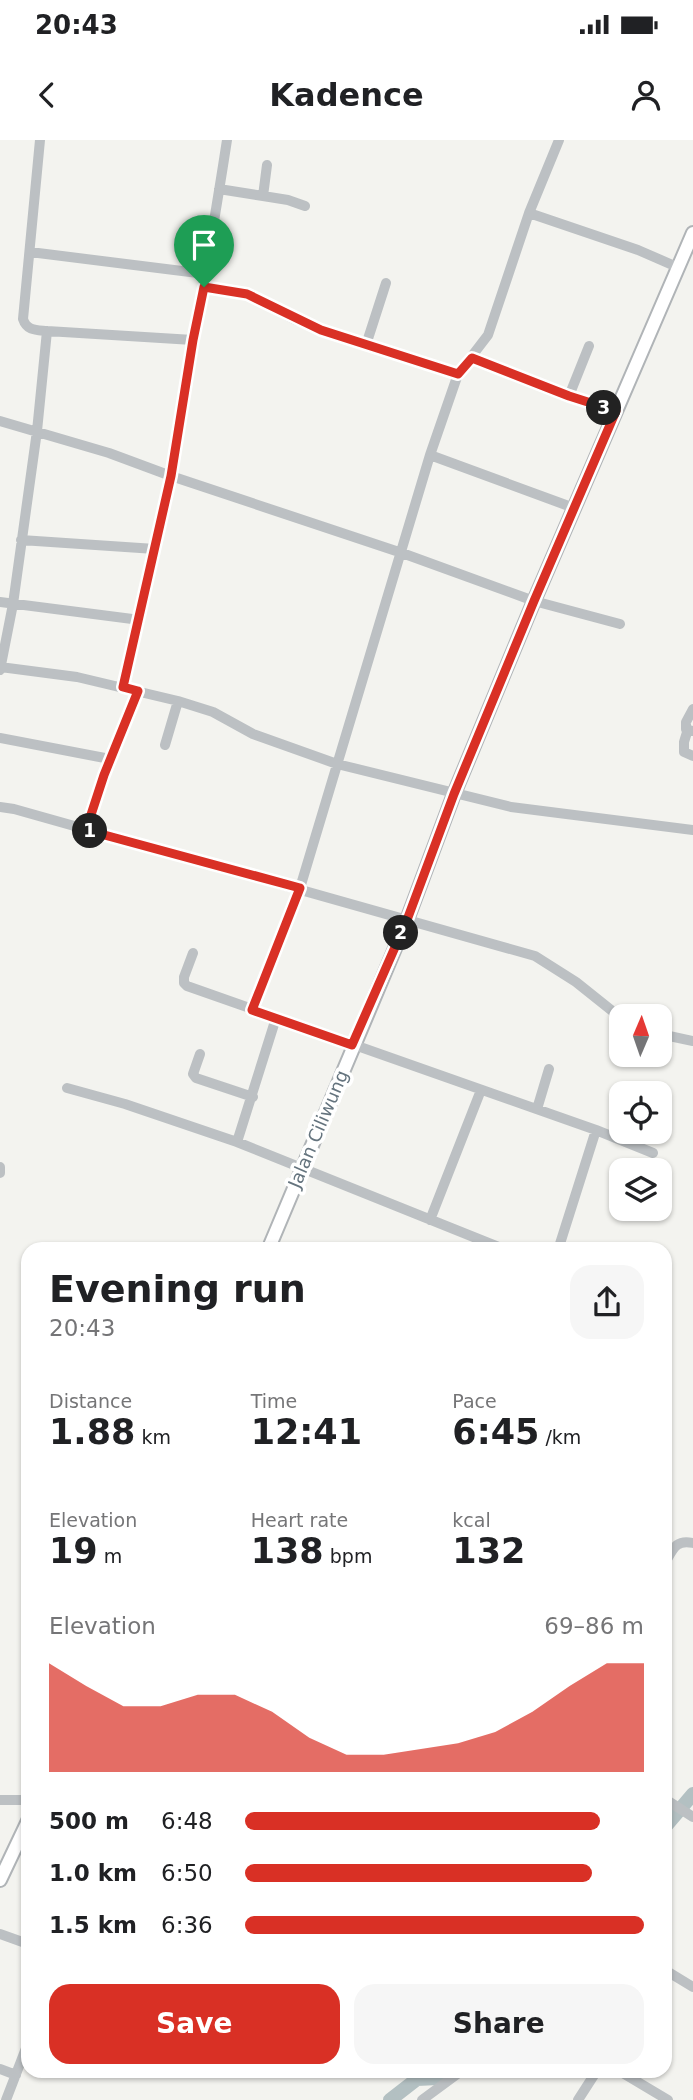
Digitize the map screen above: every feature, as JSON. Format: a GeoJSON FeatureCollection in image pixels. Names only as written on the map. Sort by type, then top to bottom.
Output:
{"type":"FeatureCollection","features":[{"type":"Feature","properties":{"kind":"main road","name":"Jalan Ciliwung"},"geometry":{"type":"LineString","coordinates":[[271,1242],[352,1045],[407,920],[454,794],[534,601],[693,233]]}},
{"type":"Feature","properties":{"kind":"main road"},"geometry":{"type":"LineString","coordinates":[[0,1880],[21,1848]]}},
{"type":"Feature","properties":{"kind":"street"},"geometry":{"type":"LineString","coordinates":[[40,140],[23,319],[26,326],[31,330],[193,340]]}},
{"type":"Feature","properties":{"kind":"street"},"geometry":{"type":"LineString","coordinates":[[123,687],[171,476],[227,140]]}},
{"type":"Feature","properties":{"kind":"street"},"geometry":{"type":"LineString","coordinates":[[252,1010],[300,888],[430,455],[458,374],[488,335],[529,213],[559,140]]}},
{"type":"Feature","properties":{"kind":"street"},"geometry":{"type":"LineString","coordinates":[[263,196],[267,165]]}},
{"type":"Feature","properties":{"kind":"street"},"geometry":{"type":"LineString","coordinates":[[219,189],[288,200],[305,206]]}},
{"type":"Feature","properties":{"kind":"street"},"geometry":{"type":"LineString","coordinates":[[529,213],[638,250],[677,267]]}},
{"type":"Feature","properties":{"kind":"street"},"geometry":{"type":"LineString","coordinates":[[30,251],[206,274]]}},
{"type":"Feature","properties":{"kind":"street"},"geometry":{"type":"LineString","coordinates":[[366,345],[386,283]]}},
{"type":"Feature","properties":{"kind":"street"},"geometry":{"type":"LineString","coordinates":[[204,287],[247,294],[294,318],[366,345],[458,374]]}},
{"type":"Feature","properties":{"kind":"street"},"geometry":{"type":"LineString","coordinates":[[47,331],[37,431],[13,604],[0,668],[77,677],[178,701],[213,712],[253,734],[337,764],[454,794],[511,807],[693,830]]}},
{"type":"Feature","properties":{"kind":"street"},"geometry":{"type":"LineString","coordinates":[[569,396],[589,346]]}},
{"type":"Feature","properties":{"kind":"street"},"geometry":{"type":"LineString","coordinates":[[472,358],[569,396],[616,411]]}},
{"type":"Feature","properties":{"kind":"street"},"geometry":{"type":"LineString","coordinates":[[0,421],[109,453],[534,601],[620,624]]}},
{"type":"Feature","properties":{"kind":"street"},"geometry":{"type":"LineString","coordinates":[[430,455],[574,508]]}},
{"type":"Feature","properties":{"kind":"street"},"geometry":{"type":"LineString","coordinates":[[21,540],[155,549]]}},
{"type":"Feature","properties":{"kind":"street"},"geometry":{"type":"LineString","coordinates":[[0,602],[140,620]]}},
{"type":"Feature","properties":{"kind":"street"},"geometry":{"type":"LineString","coordinates":[[86,830],[110,759],[138,691]]}},
{"type":"Feature","properties":{"kind":"street"},"geometry":{"type":"LineString","coordinates":[[165,744],[178,701]]}},
{"type":"Feature","properties":{"kind":"street"},"geometry":{"type":"LineString","coordinates":[[693,709],[686,722],[690,730],[683,748],[684,752],[693,756]]}},
{"type":"Feature","properties":{"kind":"street"},"geometry":{"type":"LineString","coordinates":[[0,738],[110,759]]}},
{"type":"Feature","properties":{"kind":"street"},"geometry":{"type":"LineString","coordinates":[[0,807],[14,808],[535,956],[576,982],[609,1008]]}},
{"type":"Feature","properties":{"kind":"street"},"geometry":{"type":"LineString","coordinates":[[193,953],[184,984],[596,1130],[653,1153]]}},
{"type":"Feature","properties":{"kind":"street"},"geometry":{"type":"LineString","coordinates":[[237,1142],[276,1018]]}},
{"type":"Feature","properties":{"kind":"street"},"geometry":{"type":"LineString","coordinates":[[672,1037],[691,1040]]}},
{"type":"Feature","properties":{"kind":"street"},"geometry":{"type":"LineString","coordinates":[[200,1054],[193,1074],[196,1078],[253,1097]]}},
{"type":"Feature","properties":{"kind":"street"},"geometry":{"type":"LineString","coordinates":[[537,1109],[549,1069]]}},
{"type":"Feature","properties":{"kind":"street"},"geometry":{"type":"LineString","coordinates":[[67,1088],[125,1104],[237,1142],[430,1220],[473,1242]]}},
{"type":"Feature","properties":{"kind":"street"},"geometry":{"type":"LineString","coordinates":[[430,1220],[481,1090]]}},
{"type":"Feature","properties":{"kind":"street"},"geometry":{"type":"LineString","coordinates":[[561,1242],[596,1130]]}},
{"type":"Feature","properties":{"kind":"street"},"geometry":{"type":"LineString","coordinates":[[0,1167],[0,1173]]}},
{"type":"Feature","properties":{"kind":"street"},"geometry":{"type":"LineString","coordinates":[[672,1551],[680,1541],[693,1543]]}},
{"type":"Feature","properties":{"kind":"street"},"geometry":{"type":"LineString","coordinates":[[0,1800],[21,1800]]}},
{"type":"Feature","properties":{"kind":"street"},"geometry":{"type":"LineString","coordinates":[[672,1804],[693,1817]]}},
{"type":"Feature","properties":{"kind":"street"},"geometry":{"type":"LineString","coordinates":[[0,1934],[21,1942]]}},
{"type":"Feature","properties":{"kind":"street"},"geometry":{"type":"LineString","coordinates":[[672,1974],[689,1984],[693,1972]]}},
{"type":"Feature","properties":{"kind":"street"},"geometry":{"type":"LineString","coordinates":[[6,2100],[21,2062]]}},
{"type":"Feature","properties":{"kind":"street"},"geometry":{"type":"LineString","coordinates":[[0,2069],[16,2076]]}},
{"type":"Feature","properties":{"kind":"street"},"geometry":{"type":"LineString","coordinates":[[422,2100],[452,2078]]}},
{"type":"Feature","properties":{"kind":"street"},"geometry":{"type":"LineString","coordinates":[[578,2100],[592,2078]]}},
{"type":"Feature","properties":{"kind":"street"},"geometry":{"type":"LineString","coordinates":[[631,2078],[668,2100]]}},
{"type":"Feature","properties":{"kind":"waterway"},"geometry":{"type":"LineString","coordinates":[[672,1819],[693,1794]]}},
{"type":"Feature","properties":{"kind":"waterway"},"geometry":{"type":"LineString","coordinates":[[390,2100],[417,2079],[438,2078]]}},
{"type":"Feature","properties":{"kind":"route"},"geometry":{"type":"LineString","coordinates":[[204,287],[247,294],[321,330],[458,374],[472,358],[569,396],[616,411],[454,794],[407,920],[352,1045],[252,1010],[300,888],[86,830],[104,775],[138,691],[123,687],[171,476],[204,287]]}}]}
